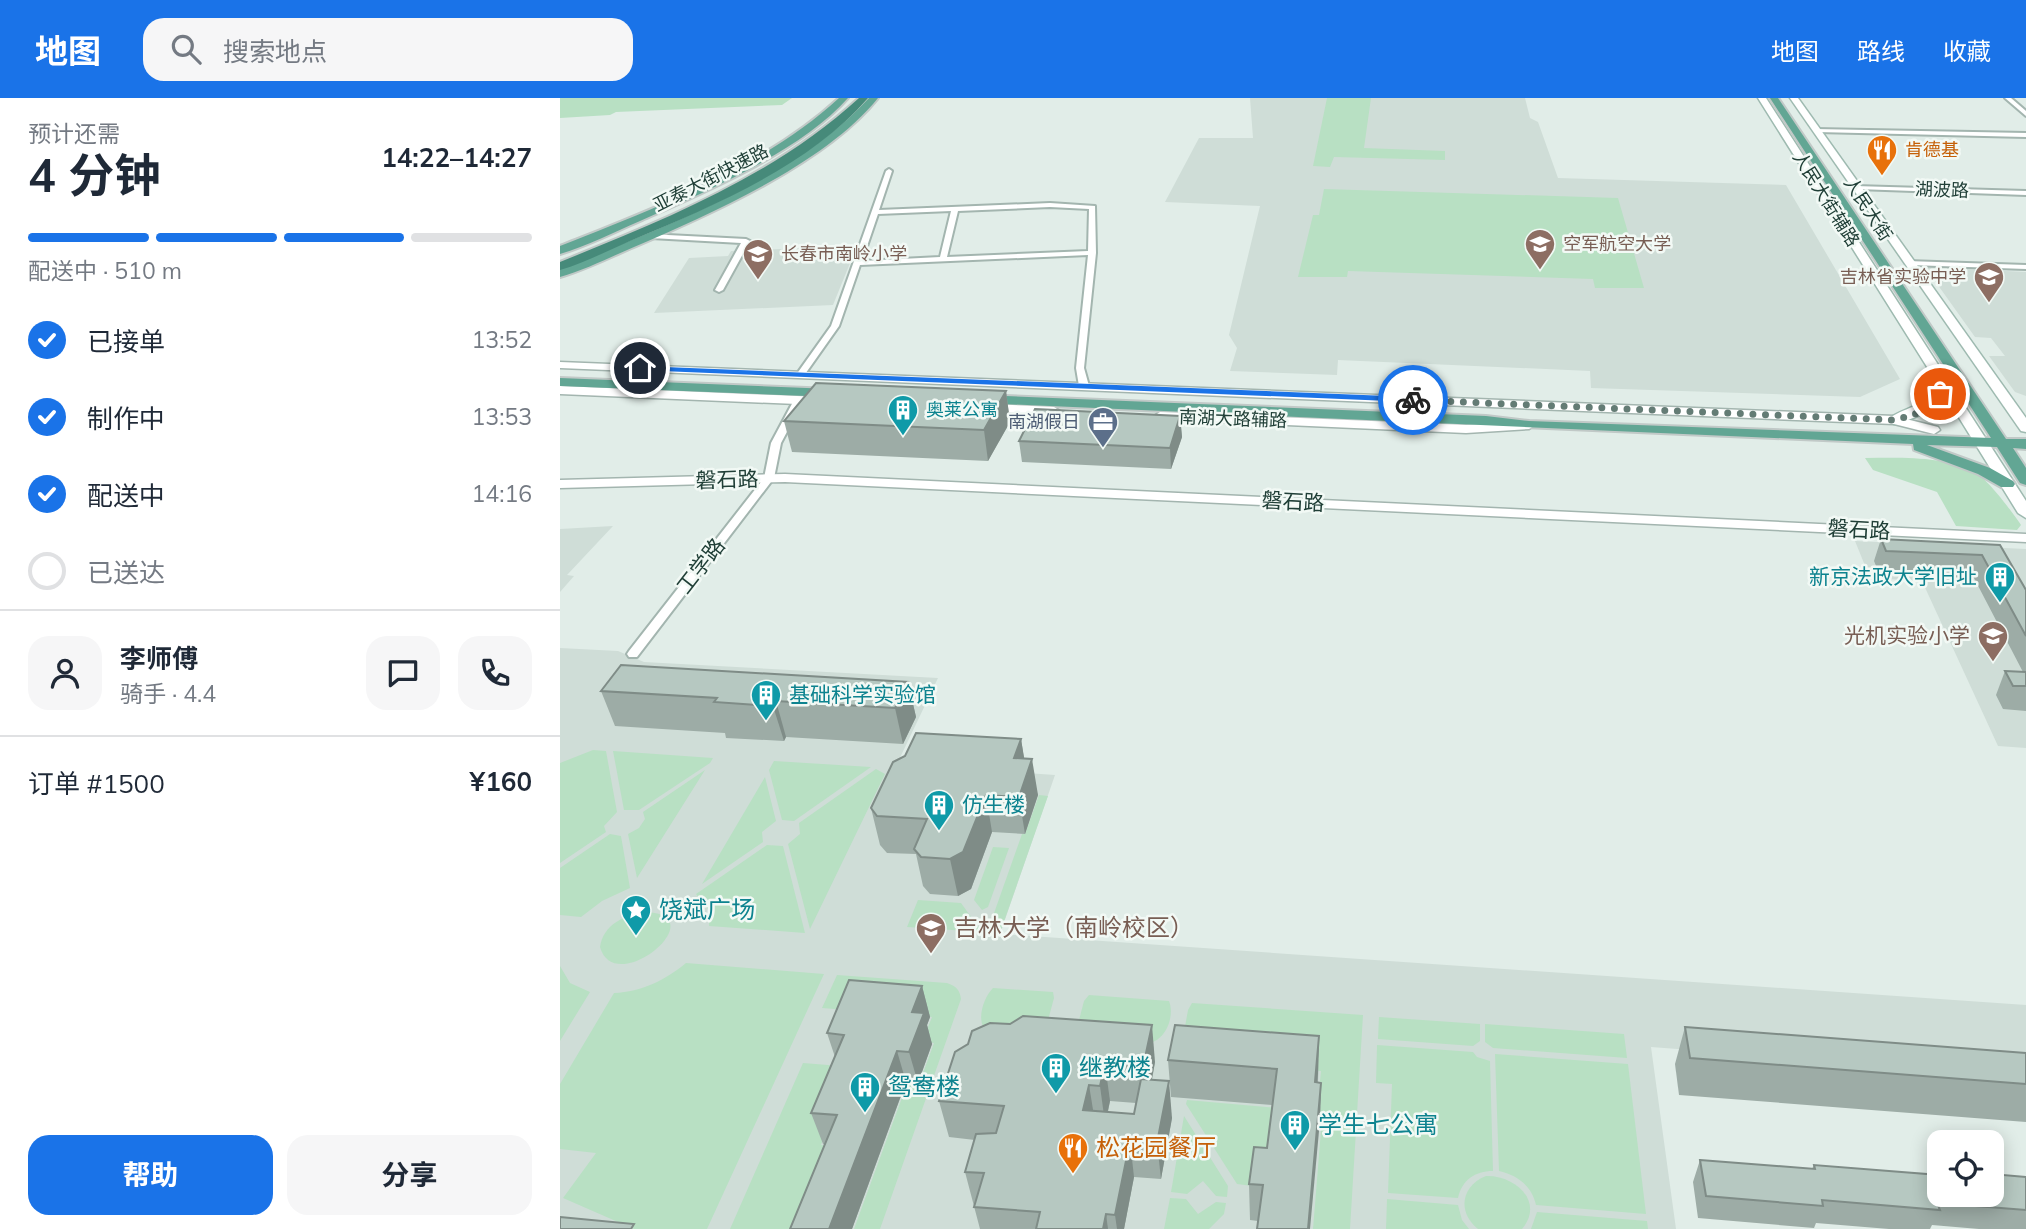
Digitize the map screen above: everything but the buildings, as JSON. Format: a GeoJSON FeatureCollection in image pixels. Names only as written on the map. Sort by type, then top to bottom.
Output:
{"type":"FeatureCollection","features":[{"type":"Feature","properties":{"kind":"highway","name":"亚泰大街快速路"},"geometry":{"type":"LineString","coordinates":[[560,266],[725,186],[780,155],[813,134],[854,98]]}},
{"type":"Feature","properties":{"kind":"highway","name":"亚泰大街快速路"},"geometry":{"type":"LineString","coordinates":[[560,258],[658,219],[680,214],[750,179],[837,123],[864,98]]}},
{"type":"Feature","properties":{"kind":"highway"},"geometry":{"type":"LineString","coordinates":[[658,219],[741,174],[771,153]]}},
{"type":"Feature","properties":{"kind":"highway"},"geometry":{"type":"LineString","coordinates":[[680,214],[803,157]]}},
{"type":"Feature","properties":{"kind":"main road"},"geometry":{"type":"LineString","coordinates":[[560,250],[677,201],[771,153],[813,125],[844,98]]}},
{"type":"Feature","properties":{"kind":"main road"},"geometry":{"type":"LineString","coordinates":[[560,272],[694,218],[791,167],[850,121],[874,98]]}},
{"type":"Feature","properties":{"kind":"main road","name":"人民大街辅路"},"geometry":{"type":"LineString","coordinates":[[1762,98],[2026,513]]}},
{"type":"Feature","properties":{"kind":"main road","name":"人民大街"},"geometry":{"type":"LineString","coordinates":[[1774,98],[2017,443]]}},
{"type":"Feature","properties":{"kind":"main road","name":"人民大街"},"geometry":{"type":"LineString","coordinates":[[1782,98],[2017,443],[2026,480]]}},
{"type":"Feature","properties":{"kind":"main road"},"geometry":{"type":"LineString","coordinates":[[1794,98],[2026,428]]}},
{"type":"Feature","properties":{"kind":"main road"},"geometry":{"type":"LineString","coordinates":[[560,373],[1934,430],[2017,443]]}},
{"type":"Feature","properties":{"kind":"main road"},"geometry":{"type":"LineString","coordinates":[[1894,420],[1914,415],[1935,400],[1942,388],[1940,379]]}},
{"type":"Feature","properties":{"kind":"main road"},"geometry":{"type":"LineString","coordinates":[[560,382],[846,398]]}},
{"type":"Feature","properties":{"kind":"main road"},"geometry":{"type":"LineString","coordinates":[[1994,383],[2005,393],[2026,402]]}},
{"type":"Feature","properties":{"kind":"main road"},"geometry":{"type":"LineString","coordinates":[[963,403],[1486,420],[1529,425],[1887,440],[1978,437]]}},
{"type":"Feature","properties":{"kind":"main road"},"geometry":{"type":"LineString","coordinates":[[1887,440],[1912,444],[1983,471],[2007,484]]}},
{"type":"Feature","properties":{"kind":"street"},"geometry":{"type":"LineString","coordinates":[[2008,98],[2026,114]]}},
{"type":"Feature","properties":{"kind":"street"},"geometry":{"type":"LineString","coordinates":[[1816,130],[2026,135]]}},
{"type":"Feature","properties":{"kind":"street"},"geometry":{"type":"LineString","coordinates":[[800,375],[835,326],[889,171]]}},
{"type":"Feature","properties":{"kind":"street","name":"湖波路"},"geometry":{"type":"LineString","coordinates":[[1857,187],[2026,193]]}},
{"type":"Feature","properties":{"kind":"street"},"geometry":{"type":"LineString","coordinates":[[874,212],[1050,205],[1093,207],[1092,253],[1080,368],[1084,386]]}},
{"type":"Feature","properties":{"kind":"street"},"geometry":{"type":"LineString","coordinates":[[943,259],[955,209]]}},
{"type":"Feature","properties":{"kind":"street"},"geometry":{"type":"LineString","coordinates":[[651,236],[746,241],[719,290]]}},
{"type":"Feature","properties":{"kind":"street"},"geometry":{"type":"LineString","coordinates":[[857,263],[1092,253]]}},
{"type":"Feature","properties":{"kind":"street"},"geometry":{"type":"LineString","coordinates":[[1910,263],[2026,267]]}},
{"type":"Feature","properties":{"kind":"street","name":"南湖大路辅路"},"geometry":{"type":"LineString","coordinates":[[560,365],[1894,420],[1934,430]]}},
{"type":"Feature","properties":{"kind":"street"},"geometry":{"type":"LineString","coordinates":[[560,390],[799,400],[846,398]]}},
{"type":"Feature","properties":{"kind":"street"},"geometry":{"type":"LineString","coordinates":[[769,478],[776,443],[799,400]]}},
{"type":"Feature","properties":{"kind":"street","name":"磐石路"},"geometry":{"type":"LineString","coordinates":[[560,484],[769,478],[2026,538]]}},
{"type":"Feature","properties":{"kind":"street","name":"工学路"},"geometry":{"type":"LineString","coordinates":[[633,653],[769,478]]}},
{"type":"Feature","properties":{"kind":"shaded area","name":"空军航空大学"},"geometry":{"type":"Polygon","coordinates":[[[1250,98],[1525,98],[1530,118],[1538,122],[1558,178],[1786,185],[1900,379],[1860,397],[1591,388],[1590,371],[1338,360],[1337,375],[1230,371],[1237,348],[1229,335],[1260,206],[1165,202],[1199,138],[1253,138],[1250,98]]]}},
{"type":"Feature","properties":{"kind":"shaded area","name":"长春市南岭小学"},"geometry":{"type":"Polygon","coordinates":[[[857,246],[833,305],[654,313],[689,258],[728,256],[731,251],[857,246]]]}},
{"type":"Feature","properties":{"kind":"shaded area","name":"吉林省实验中学"},"geometry":{"type":"Polygon","coordinates":[[[1925,267],[2026,272],[2026,396],[2015,392],[1989,356],[2005,356],[1991,338],[1975,337],[1925,267]]]}},
{"type":"Feature","properties":{"kind":"shaded area"},"geometry":{"type":"Polygon","coordinates":[[[613,526],[567,575],[574,576],[560,592],[560,529],[613,526]]]}},
{"type":"Feature","properties":{"kind":"shaded area","name":"光机实验小学"},"geometry":{"type":"Polygon","coordinates":[[[1855,541],[2026,549],[2026,748],[1998,746],[1922,581],[1870,578],[1855,541]]]}},
{"type":"Feature","properties":{"kind":"shaded area","name":"吉林大学（南岭校区）"},"geometry":{"type":"Polygon","coordinates":[[[560,648],[618,651],[644,662],[938,678],[897,764],[1055,775],[1000,934],[2026,1005],[2026,1075],[1651,1047],[1676,1229],[560,1229],[560,648]]]}},
{"type":"Feature","properties":{"kind":"green space"},"geometry":{"type":"Polygon","coordinates":[[[560,98],[792,98],[782,105],[616,112],[610,115],[560,118],[560,98]]]}},
{"type":"Feature","properties":{"kind":"green space"},"geometry":{"type":"Polygon","coordinates":[[[1327,98],[1371,98],[1364,148],[1445,151],[1445,160],[1334,157],[1330,167],[1313,166],[1327,98]]]}},
{"type":"Feature","properties":{"kind":"green space"},"geometry":{"type":"Polygon","coordinates":[[[1324,189],[1618,198],[1644,288],[1595,288],[1593,279],[1348,271],[1347,277],[1298,277],[1313,215],[1319,215],[1324,189]]]}},
{"type":"Feature","properties":{"kind":"green space"},"geometry":{"type":"Polygon","coordinates":[[[1865,458],[1923,459],[1965,469],[1989,484],[2021,525],[2017,530],[1956,526],[1937,492],[1873,470],[1865,458]]]}},
{"type":"Feature","properties":{"kind":"green space"},"geometry":{"type":"Polygon","coordinates":[[[593,750],[606,751],[617,812],[604,826],[606,832],[560,863],[560,763],[593,750]]]}},
{"type":"Feature","properties":{"kind":"green space"},"geometry":{"type":"Polygon","coordinates":[[[613,751],[713,758],[710,763],[639,810],[624,810],[613,751]]]}},
{"type":"Feature","properties":{"kind":"green space"},"geometry":{"type":"Polygon","coordinates":[[[774,761],[871,767],[794,821],[782,820],[769,770],[774,761]]]}},
{"type":"Feature","properties":{"kind":"green space"},"geometry":{"type":"Polygon","coordinates":[[[876,769],[885,774],[810,929],[788,844],[800,834],[799,823],[876,769]]]}},
{"type":"Feature","properties":{"kind":"green space"},"geometry":{"type":"Polygon","coordinates":[[[705,770],[637,878],[628,834],[639,828],[645,819],[643,812],[705,770]]]}},
{"type":"Feature","properties":{"kind":"green space"},"geometry":{"type":"Polygon","coordinates":[[[765,777],[776,821],[762,832],[763,842],[702,884],[765,777]]]}},
{"type":"Feature","properties":{"kind":"green space"},"geometry":{"type":"Polygon","coordinates":[[[1039,795],[1048,796],[1000,933],[987,933],[1022,834],[1025,834],[1039,795]]]}},
{"type":"Feature","properties":{"kind":"green space"},"geometry":{"type":"Polygon","coordinates":[[[610,834],[621,836],[630,888],[602,901],[581,917],[560,915],[560,868],[610,834]]]}},
{"type":"Feature","properties":{"kind":"green space"},"geometry":{"type":"Polygon","coordinates":[[[767,845],[783,846],[805,933],[709,926],[709,911],[696,894],[767,845]]]}},
{"type":"Feature","properties":{"kind":"green space"},"geometry":{"type":"Polygon","coordinates":[[[993,847],[1009,848],[988,907],[982,910],[974,900],[993,847]]]}},
{"type":"Feature","properties":{"kind":"green space"},"geometry":{"type":"Polygon","coordinates":[[[918,900],[961,903],[982,932],[907,927],[918,900]]]}},
{"type":"Feature","properties":{"kind":"green space","name":"饶斌广场"},"geometry":{"type":"Polygon","coordinates":[[[644,912],[664,916],[670,925],[667,937],[655,950],[640,959],[624,964],[609,961],[600,947],[605,933],[616,922],[644,912]]]}},
{"type":"Feature","properties":{"kind":"green space"},"geometry":{"type":"Polygon","coordinates":[[[686,963],[824,974],[707,1229],[634,1229],[563,1198],[596,1153],[560,1149],[560,1084],[614,993],[653,984],[686,963]]]}},
{"type":"Feature","properties":{"kind":"green space"},"geometry":{"type":"Polygon","coordinates":[[[560,966],[570,983],[590,992],[560,1041],[560,966]]]}},
{"type":"Feature","properties":{"kind":"green space"},"geometry":{"type":"Polygon","coordinates":[[[837,975],[947,983],[957,989],[961,999],[880,1229],[854,1229],[907,1084],[919,1084],[934,1043],[922,1042],[932,1017],[822,1008],[837,975]]]}},
{"type":"Feature","properties":{"kind":"green space"},"geometry":{"type":"Polygon","coordinates":[[[993,988],[1053,992],[1047,1024],[984,1028],[982,1007],[993,988]]]}},
{"type":"Feature","properties":{"kind":"green space"},"geometry":{"type":"Polygon","coordinates":[[[1089,995],[1169,1001],[1171,1013],[1168,1027],[1160,1037],[1149,1043],[1078,1024],[1084,1001],[1089,995]]]}},
{"type":"Feature","properties":{"kind":"green space"},"geometry":{"type":"Polygon","coordinates":[[[1192,1003],[1363,1015],[1350,1229],[1313,1229],[1322,1118],[1307,1117],[1317,1111],[1321,1071],[1179,1060],[1188,1010],[1192,1003]]]}},
{"type":"Feature","properties":{"kind":"green space"},"geometry":{"type":"Polygon","coordinates":[[[1379,1017],[1480,1024],[1480,1041],[1473,1046],[1378,1039],[1379,1017]]]}},
{"type":"Feature","properties":{"kind":"green space"},"geometry":{"type":"Polygon","coordinates":[[[1485,1024],[1624,1034],[1627,1058],[1493,1048],[1485,1042],[1485,1024]]]}},
{"type":"Feature","properties":{"kind":"green space"},"geometry":{"type":"Polygon","coordinates":[[[1377,1045],[1473,1052],[1477,1057],[1490,1061],[1493,1171],[1470,1178],[1458,1198],[1388,1193],[1392,1084],[1376,1083],[1377,1045]]]}},
{"type":"Feature","properties":{"kind":"green space"},"geometry":{"type":"Polygon","coordinates":[[[1495,1054],[1628,1064],[1646,1214],[1536,1205],[1523,1182],[1499,1171],[1495,1054]]]}},
{"type":"Feature","properties":{"kind":"green space"},"geometry":{"type":"Polygon","coordinates":[[[803,1063],[853,1067],[821,1145],[845,1148],[814,1229],[730,1229],[803,1063]]]}},
{"type":"Feature","properties":{"kind":"green space"},"geometry":{"type":"Polygon","coordinates":[[[1187,1100],[1290,1109],[1266,1182],[1252,1186],[1237,1184],[1186,1104],[1187,1100]]]}},
{"type":"Feature","properties":{"kind":"green space"},"geometry":{"type":"Polygon","coordinates":[[[1184,1116],[1228,1186],[1227,1197],[1216,1196],[1203,1181],[1187,1194],[1171,1192],[1184,1116]]]}},
{"type":"Feature","properties":{"kind":"green space"},"geometry":{"type":"Polygon","coordinates":[[[1486,1176],[1507,1180],[1523,1192],[1530,1209],[1522,1229],[1478,1229],[1471,1222],[1465,1207],[1467,1193],[1471,1186],[1486,1176]]]}},
{"type":"Feature","properties":{"kind":"green space"},"geometry":{"type":"Polygon","coordinates":[[[1170,1198],[1186,1199],[1198,1214],[1216,1202],[1226,1203],[1224,1214],[1209,1229],[1164,1229],[1170,1198]]]}},
{"type":"Feature","properties":{"kind":"green space"},"geometry":{"type":"Polygon","coordinates":[[[1387,1199],[1458,1205],[1462,1220],[1469,1229],[1386,1229],[1387,1199]]]}},
{"type":"Feature","properties":{"kind":"green space"},"geometry":{"type":"Polygon","coordinates":[[[1537,1212],[1647,1221],[1648,1229],[1531,1229],[1537,1212]]]}},
{"type":"Feature","properties":{"kind":"way so far"},"geometry":{"type":"LineString","coordinates":[[1413,400],[1894,420],[1914,415],[1940,394]]}},
{"type":"Feature","properties":{"kind":"place","name":"肯德基"},"geometry":{"type":"Point","coordinates":[1882,177]}},
{"type":"Feature","properties":{"kind":"place","name":"空军航空大学"},"geometry":{"type":"Point","coordinates":[1540,271]}},
{"type":"Feature","properties":{"kind":"place","name":"长春市南岭小学"},"geometry":{"type":"Point","coordinates":[758,281]}},
{"type":"Feature","properties":{"kind":"place","name":"吉林省实验中学"},"geometry":{"type":"Point","coordinates":[1989,304]}},
{"type":"Feature","properties":{"kind":"place","name":"奥莱公寓"},"geometry":{"type":"Point","coordinates":[903,437]}},
{"type":"Feature","properties":{"kind":"place","name":"南湖假日"},"geometry":{"type":"Point","coordinates":[1103,449]}},
{"type":"Feature","properties":{"kind":"place","name":"新京法政大学旧址"},"geometry":{"type":"Point","coordinates":[2000,604]}},
{"type":"Feature","properties":{"kind":"place","name":"光机实验小学"},"geometry":{"type":"Point","coordinates":[1993,663]}},
{"type":"Feature","properties":{"kind":"place","name":"基础科学实验馆"},"geometry":{"type":"Point","coordinates":[766,722]}},
{"type":"Feature","properties":{"kind":"place","name":"仿生楼"},"geometry":{"type":"Point","coordinates":[939,832]}},
{"type":"Feature","properties":{"kind":"place","name":"饶斌广场"},"geometry":{"type":"Point","coordinates":[636,937]}},
{"type":"Feature","properties":{"kind":"place","name":"吉林大学（南岭校区）"},"geometry":{"type":"Point","coordinates":[931,955]}},
{"type":"Feature","properties":{"kind":"place","name":"继教楼"},"geometry":{"type":"Point","coordinates":[1056,1095]}},
{"type":"Feature","properties":{"kind":"place","name":"鸳鸯楼"},"geometry":{"type":"Point","coordinates":[865,1114]}},
{"type":"Feature","properties":{"kind":"place","name":"学生七公寓"},"geometry":{"type":"Point","coordinates":[1295,1152]}},
{"type":"Feature","properties":{"kind":"place","name":"松花园餐厅"},"geometry":{"type":"Point","coordinates":[1073,1175]}},
{"type":"Feature","properties":{"kind":"route"},"geometry":{"type":"LineString","coordinates":[[640,368],[1413,400]]}}]}
